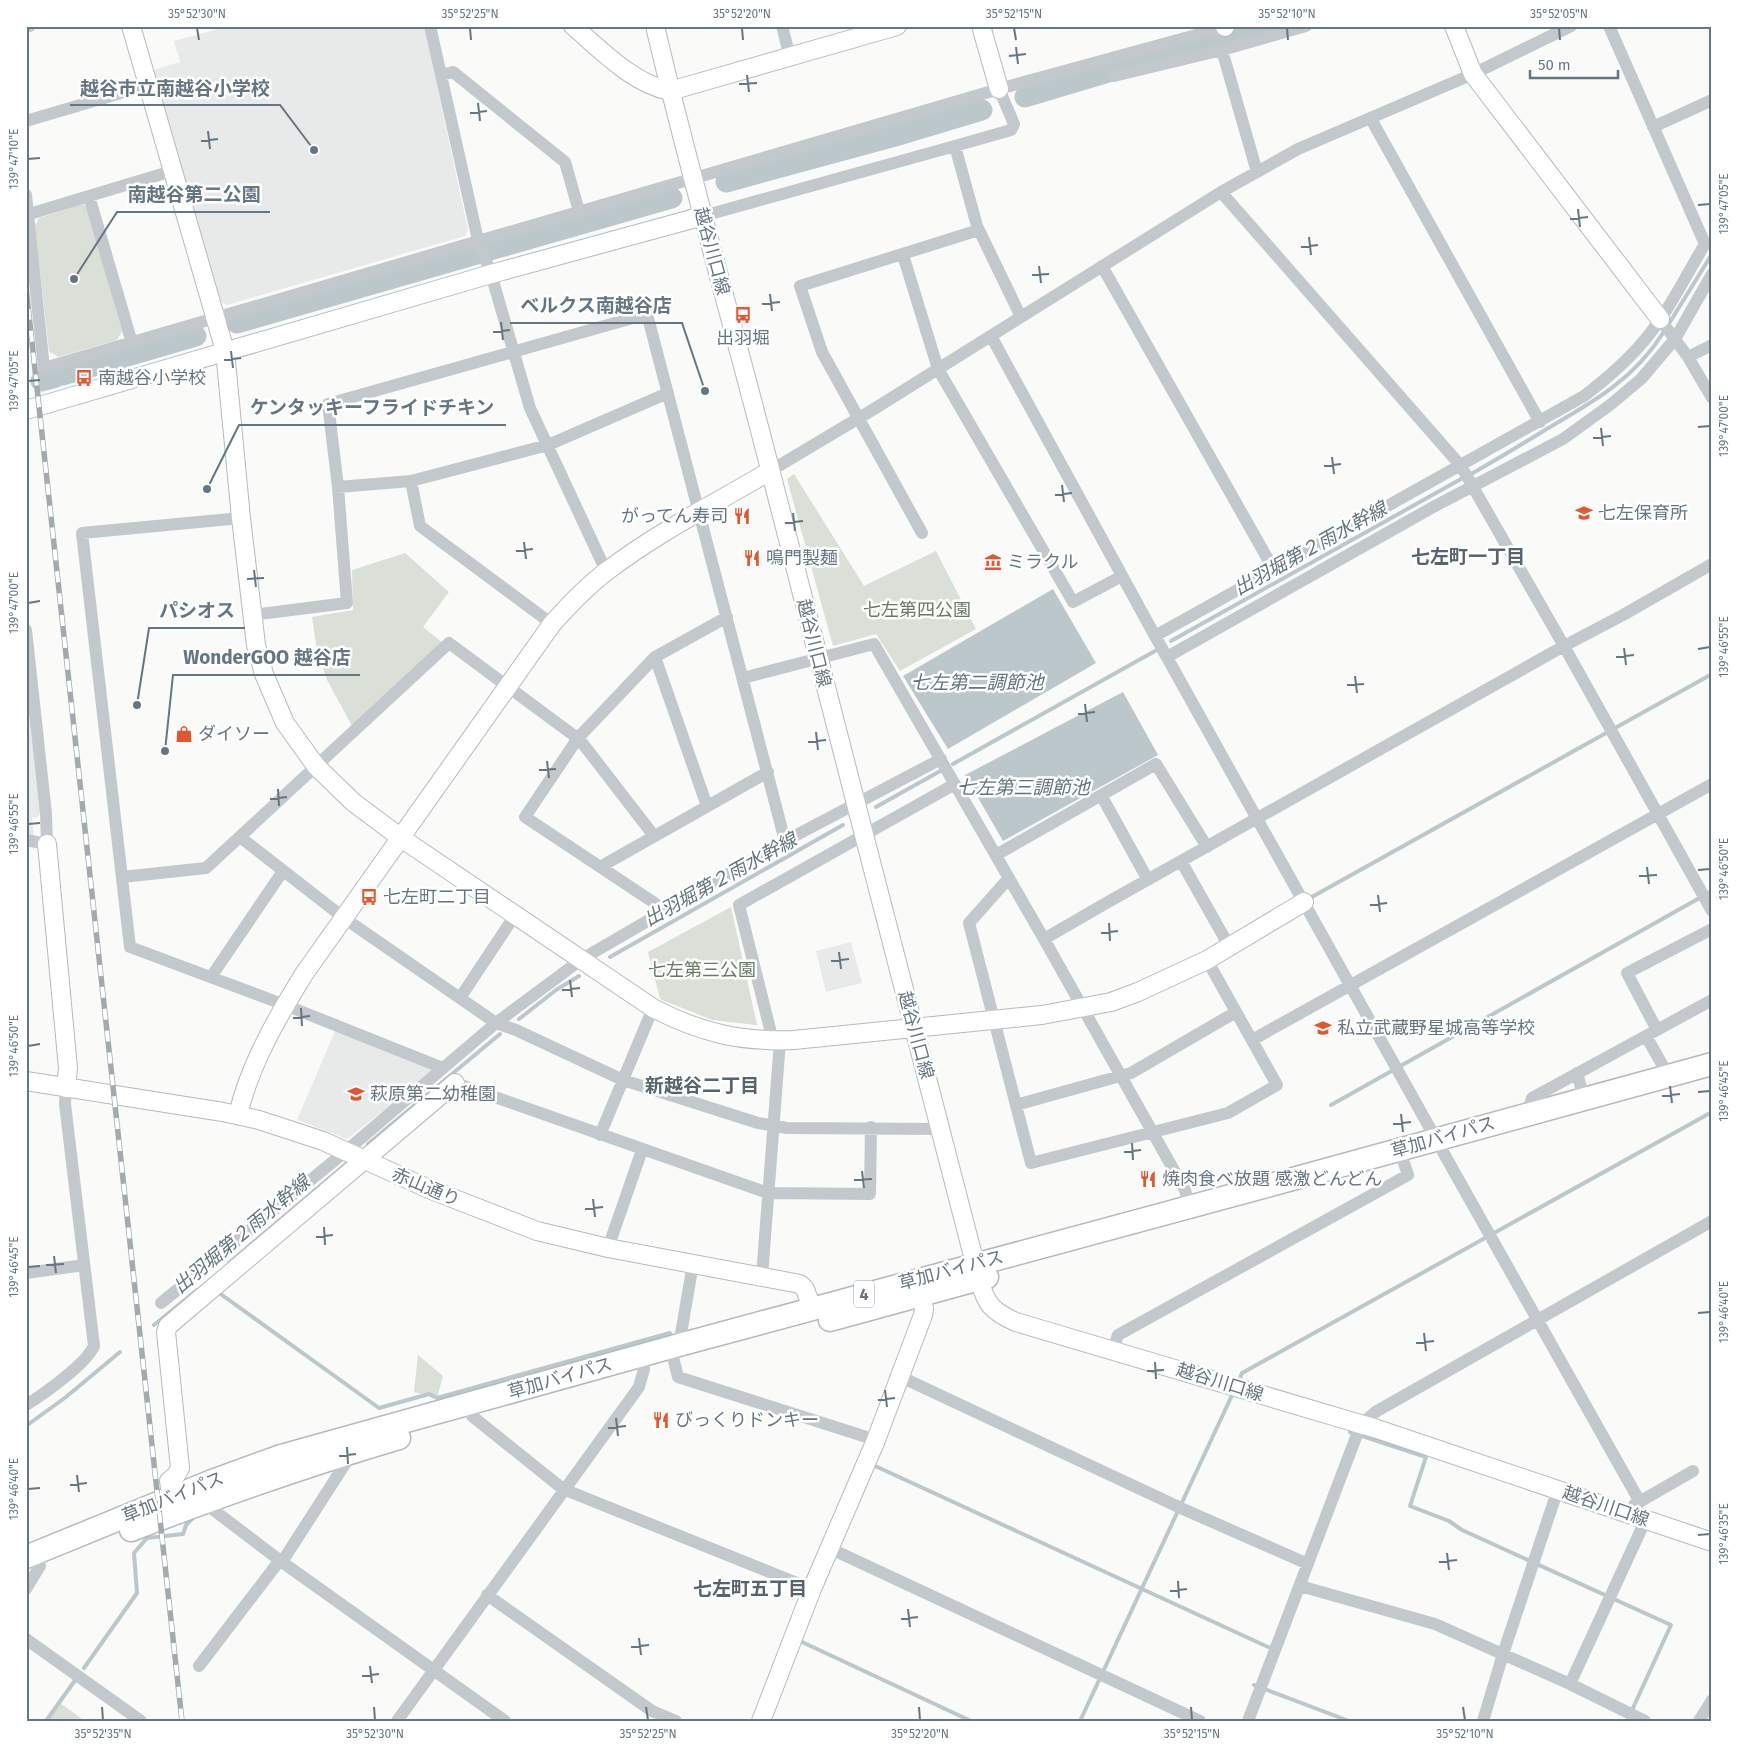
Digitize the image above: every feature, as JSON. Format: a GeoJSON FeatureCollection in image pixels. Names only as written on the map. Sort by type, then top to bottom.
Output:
{"type":"FeatureCollection","features":[{"type":"Feature","properties":{"kind":"highway","name":"草加バイパス"},"geometry":{"type":"LineString","coordinates":[[31,1565],[172,1497],[281,1456],[676,1353],[977,1271],[1404,1163],[1439,1145],[1531,1112],[1712,1064]]}},
{"type":"Feature","properties":{"kind":"highway","name":"草加バイパス"},"geometry":{"type":"LineString","coordinates":[[977,1271],[1190,1207],[1712,1080]]}},
{"type":"Feature","properties":{"kind":"highway","name":"草加バイパス"},"geometry":{"type":"LineString","coordinates":[[31,1565],[203,1502],[346,1454],[472,1416],[644,1369],[676,1353],[812,1308],[919,1287]]}},
{"type":"Feature","properties":{"kind":"street"},"geometry":{"type":"LineString","coordinates":[[131,26],[225,351],[252,614],[256,645],[264,674],[286,723],[316,766],[353,802],[402,838],[653,1008],[674,1019],[728,1036],[756,1040],[777,1041],[1042,1016],[1111,1002],[1138,992],[1207,960],[1304,902]]}},
{"type":"Feature","properties":{"kind":"street"},"geometry":{"type":"LineString","coordinates":[[430,26],[478,240],[491,274],[530,408],[606,571]]}},
{"type":"Feature","properties":{"kind":"street"},"geometry":{"type":"LineString","coordinates":[[573,26],[633,76],[656,88],[670,91],[888,27]]}},
{"type":"Feature","properties":{"kind":"street","name":"越谷川口線"},"geometry":{"type":"LineString","coordinates":[[655,26],[702,216],[984,1298],[990,1307],[1002,1316],[1016,1322],[1361,1424],[1712,1542]]}},
{"type":"Feature","properties":{"kind":"street"},"geometry":{"type":"LineString","coordinates":[[782,26],[790,57]]}},
{"type":"Feature","properties":{"kind":"street"},"geometry":{"type":"LineString","coordinates":[[26,410],[491,274],[1010,130],[1014,124],[999,89],[981,26]]}},
{"type":"Feature","properties":{"kind":"street"},"geometry":{"type":"LineString","coordinates":[[1114,76],[1222,50],[1306,26]]}},
{"type":"Feature","properties":{"kind":"street"},"geometry":{"type":"LineString","coordinates":[[1454,26],[1473,74],[1675,339],[1712,398]]}},
{"type":"Feature","properties":{"kind":"street"},"geometry":{"type":"LineString","coordinates":[[238,1115],[242,1096],[285,1005],[344,918],[552,624],[578,596],[606,571],[665,532],[858,418],[1221,192],[1298,149],[1473,74],[1571,26]]}},
{"type":"Feature","properties":{"kind":"street"},"geometry":{"type":"LineString","coordinates":[[1155,636],[1462,466],[1584,396],[1605,380],[1643,341],[1660,319],[1705,244],[1609,26]]}},
{"type":"Feature","properties":{"kind":"street"},"geometry":{"type":"LineString","coordinates":[[26,195],[44,368],[999,89],[1227,27]]}},
{"type":"Feature","properties":{"kind":"street"},"geometry":{"type":"LineString","coordinates":[[1222,50],[1257,172]]}},
{"type":"Feature","properties":{"kind":"street"},"geometry":{"type":"LineString","coordinates":[[441,75],[453,72],[565,162],[579,211]]}},
{"type":"Feature","properties":{"kind":"street"},"geometry":{"type":"LineString","coordinates":[[26,121],[148,85]]}},
{"type":"Feature","properties":{"kind":"street"},"geometry":{"type":"LineString","coordinates":[[1653,127],[1712,100]]}},
{"type":"Feature","properties":{"kind":"street"},"geometry":{"type":"LineString","coordinates":[[1371,119],[1540,422]]}},
{"type":"Feature","properties":{"kind":"street"},"geometry":{"type":"LineString","coordinates":[[955,146],[979,230],[1021,317]]}},
{"type":"Feature","properties":{"kind":"street"},"geometry":{"type":"LineString","coordinates":[[27,214],[172,171]]}},
{"type":"Feature","properties":{"kind":"street"},"geometry":{"type":"LineString","coordinates":[[1221,192],[1462,466],[1712,911]]}},
{"type":"Feature","properties":{"kind":"street"},"geometry":{"type":"LineString","coordinates":[[89,196],[132,342]]}},
{"type":"Feature","properties":{"kind":"street"},"geometry":{"type":"LineString","coordinates":[[922,534],[822,352],[800,286],[979,230]]}},
{"type":"Feature","properties":{"kind":"street"},"geometry":{"type":"LineString","coordinates":[[903,254],[938,369],[1073,602],[1122,576]]}},
{"type":"Feature","properties":{"kind":"street"},"geometry":{"type":"LineString","coordinates":[[1102,266],[1274,570]]}},
{"type":"Feature","properties":{"kind":"street"},"geometry":{"type":"LineString","coordinates":[[1167,657],[1300,581],[1563,439],[1610,406],[1641,379],[1675,339],[1712,274]]}},
{"type":"Feature","properties":{"kind":"street"},"geometry":{"type":"LineString","coordinates":[[252,614],[347,603],[338,487],[328,404],[647,314],[785,841]]}},
{"type":"Feature","properties":{"kind":"street"},"geometry":{"type":"LineString","coordinates":[[991,336],[1257,820],[1640,1502]]}},
{"type":"Feature","properties":{"kind":"street"},"geometry":{"type":"LineString","coordinates":[[1688,358],[1712,345]]}},
{"type":"Feature","properties":{"kind":"street"},"geometry":{"type":"LineString","coordinates":[[338,487],[411,481],[548,445],[668,393]]}},
{"type":"Feature","properties":{"kind":"street"},"geometry":{"type":"LineString","coordinates":[[411,481],[420,526],[552,624]]}},
{"type":"Feature","properties":{"kind":"street"},"geometry":{"type":"LineString","coordinates":[[241,518],[82,533],[130,947],[285,1005],[443,1068]]}},
{"type":"Feature","properties":{"kind":"street"},"geometry":{"type":"LineString","coordinates":[[1044,939],[1564,646],[1623,616],[1712,564]]}},
{"type":"Feature","properties":{"kind":"street"},"geometry":{"type":"LineString","coordinates":[[665,910],[524,817],[578,738],[655,657],[727,617]]}},
{"type":"Feature","properties":{"kind":"street"},"geometry":{"type":"LineString","coordinates":[[26,630],[46,814],[47,844],[68,1068],[65,1104],[94,1346],[90,1354],[53,1386],[26,1405]]}},
{"type":"Feature","properties":{"kind":"street"},"geometry":{"type":"LineString","coordinates":[[122,877],[206,868],[449,643],[578,738],[654,836]]}},
{"type":"Feature","properties":{"kind":"street"},"geometry":{"type":"LineString","coordinates":[[743,678],[874,644],[1186,1190],[1190,1207]]}},
{"type":"Feature","properties":{"kind":"street"},"geometry":{"type":"LineString","coordinates":[[655,657],[707,806]]}},
{"type":"Feature","properties":{"kind":"street"},"geometry":{"type":"LineString","coordinates":[[161,1303],[346,1151],[496,1023],[582,959],[785,841],[940,759]]}},
{"type":"Feature","properties":{"kind":"street"},"geometry":{"type":"LineString","coordinates":[[996,855],[1156,764],[1207,847]]}},
{"type":"Feature","properties":{"kind":"street"},"geometry":{"type":"LineString","coordinates":[[600,867],[768,772]]}},
{"type":"Feature","properties":{"kind":"street"},"geometry":{"type":"LineString","coordinates":[[762,1276],[774,1126],[777,1041],[739,905],[955,784]]}},
{"type":"Feature","properties":{"kind":"street"},"geometry":{"type":"LineString","coordinates":[[1252,1040],[1712,784]]}},
{"type":"Feature","properties":{"kind":"street"},"geometry":{"type":"LineString","coordinates":[[1101,795],[1148,880]]}},
{"type":"Feature","properties":{"kind":"street"},"geometry":{"type":"LineString","coordinates":[[240,837],[344,918],[496,1023],[516,1030],[622,1080],[774,1126],[787,1128],[940,1129]]}},
{"type":"Feature","properties":{"kind":"street"},"geometry":{"type":"LineString","coordinates":[[26,840],[47,844]]}},
{"type":"Feature","properties":{"kind":"street"},"geometry":{"type":"LineString","coordinates":[[1182,861],[1229,946]]}},
{"type":"Feature","properties":{"kind":"street"},"geometry":{"type":"LineString","coordinates":[[211,977],[283,871]]}},
{"type":"Feature","properties":{"kind":"street"},"geometry":{"type":"LineString","coordinates":[[1009,878],[969,923],[1030,1163],[1228,1113],[1277,1085],[1207,960]]}},
{"type":"Feature","properties":{"kind":"street"},"geometry":{"type":"LineString","coordinates":[[460,998],[515,914]]}},
{"type":"Feature","properties":{"kind":"street"},"geometry":{"type":"LineString","coordinates":[[1657,1030],[1626,973],[1712,929]]}},
{"type":"Feature","properties":{"kind":"street"},"geometry":{"type":"LineString","coordinates":[[1531,1112],[1532,1098],[1712,1000]]}},
{"type":"Feature","properties":{"kind":"street"},"geometry":{"type":"LineString","coordinates":[[600,1135],[653,1008]]}},
{"type":"Feature","properties":{"kind":"street"},"geometry":{"type":"LineString","coordinates":[[1016,1104],[1131,1073],[1236,1012]]}},
{"type":"Feature","properties":{"kind":"street"},"geometry":{"type":"LineString","coordinates":[[1646,1036],[1668,1075]]}},
{"type":"Feature","properties":{"kind":"street"},"geometry":{"type":"LineString","coordinates":[[1577,1073],[1584,1098]]}},
{"type":"Feature","properties":{"kind":"street","name":"赤山通り"},"geometry":{"type":"LineString","coordinates":[[26,1081],[259,1120],[316,1138],[364,1161],[513,1223],[562,1238],[800,1284],[805,1288],[812,1308]]}},
{"type":"Feature","properties":{"kind":"street"},"geometry":{"type":"LineString","coordinates":[[172,1497],[169,1482],[180,1468],[166,1332],[168,1326],[455,1084],[768,1193],[870,1194],[871,1128]]}},
{"type":"Feature","properties":{"kind":"street"},"geometry":{"type":"LineString","coordinates":[[608,1248],[642,1150]]}},
{"type":"Feature","properties":{"kind":"street"},"geometry":{"type":"LineString","coordinates":[[1114,1350],[1118,1335],[1408,1175],[1404,1163]]}},
{"type":"Feature","properties":{"kind":"street"},"geometry":{"type":"LineString","coordinates":[[1248,1721],[1361,1424],[1377,1411],[1536,1319],[1712,1221]]}},
{"type":"Feature","properties":{"kind":"street"},"geometry":{"type":"LineString","coordinates":[[693,1264],[676,1353],[678,1377],[876,1440]]}},
{"type":"Feature","properties":{"kind":"street"},"geometry":{"type":"LineString","coordinates":[[26,1273],[84,1265]]}},
{"type":"Feature","properties":{"kind":"street"},"geometry":{"type":"LineString","coordinates":[[761,1721],[812,1589],[901,1378],[923,1315],[924,1309],[919,1287]]}},
{"type":"Feature","properties":{"kind":"street"},"geometry":{"type":"LineString","coordinates":[[397,1721],[639,1387],[644,1369]]}},
{"type":"Feature","properties":{"kind":"street"},"geometry":{"type":"LineString","coordinates":[[901,1378],[1183,1509],[1308,1564]]}},
{"type":"Feature","properties":{"kind":"street"},"geometry":{"type":"LineString","coordinates":[[472,1416],[563,1490],[812,1589]]}},
{"type":"Feature","properties":{"kind":"street"},"geometry":{"type":"LineString","coordinates":[[199,1666],[281,1561],[346,1464],[346,1454]]}},
{"type":"Feature","properties":{"kind":"street"},"geometry":{"type":"LineString","coordinates":[[1624,1511],[1693,1471]]}},
{"type":"Feature","properties":{"kind":"street"},"geometry":{"type":"LineString","coordinates":[[1483,1721],[1503,1654],[1558,1490]]}},
{"type":"Feature","properties":{"kind":"street"},"geometry":{"type":"LineString","coordinates":[[203,1502],[281,1561],[505,1721]]}},
{"type":"Feature","properties":{"kind":"street"},"geometry":{"type":"LineString","coordinates":[[1570,1684],[1646,1519]]}},
{"type":"Feature","properties":{"kind":"street"},"geometry":{"type":"LineString","coordinates":[[829,1548],[1200,1721]]}},
{"type":"Feature","properties":{"kind":"street"},"geometry":{"type":"LineString","coordinates":[[26,1589],[31,1565]]}},
{"type":"Feature","properties":{"kind":"street"},"geometry":{"type":"LineString","coordinates":[[1300,1586],[1435,1624],[1570,1684],[1645,1721]]}},
{"type":"Feature","properties":{"kind":"street"},"geometry":{"type":"LineString","coordinates":[[487,1596],[652,1711],[676,1721]]}},
{"type":"Feature","properties":{"kind":"street"},"geometry":{"type":"LineString","coordinates":[[26,1639],[141,1721]]}},
{"type":"Feature","properties":{"kind":"street"},"geometry":{"type":"LineString","coordinates":[[1699,1721],[1712,1700]]}},
{"type":"Feature","properties":{"kind":"shaded area"},"geometry":{"type":"Polygon","coordinates":[[[229,26],[424,26],[468,230],[465,236],[227,305],[221,302],[153,70],[180,62],[174,41],[229,26]]]}},
{"type":"Feature","properties":{"kind":"shaded area"},"geometry":{"type":"Polygon","coordinates":[[[26,688],[40,813],[37,818],[32,817],[34,836],[26,835],[26,688]]]}},
{"type":"Feature","properties":{"kind":"shaded area"},"geometry":{"type":"Polygon","coordinates":[[[851,942],[862,983],[826,992],[816,951],[851,942]]]}},
{"type":"Feature","properties":{"kind":"shaded area","name":"萩原第二幼稚園"},"geometry":{"type":"Polygon","coordinates":[[[336,1029],[437,1069],[347,1139],[297,1120],[336,1029]]]}},
{"type":"Feature","properties":{"kind":"green space"},"geometry":{"type":"Polygon","coordinates":[[[82,204],[87,206],[122,331],[117,340],[58,357],[49,351],[35,226],[39,218],[82,204]]]}},
{"type":"Feature","properties":{"kind":"green space","name":"七左第四公園"},"geometry":{"type":"Polygon","coordinates":[[[794,474],[864,586],[936,551],[976,629],[900,671],[876,634],[833,646],[787,479],[794,474]]]}},
{"type":"Feature","properties":{"kind":"green space"},"geometry":{"type":"Polygon","coordinates":[[[405,553],[449,592],[423,627],[443,643],[352,726],[327,680],[317,651],[312,617],[353,610],[352,570],[405,553]]]}},
{"type":"Feature","properties":{"kind":"green space","name":"七左第三公園"},"geometry":{"type":"Polygon","coordinates":[[[731,907],[757,1025],[712,1020],[660,999],[648,952],[731,907]]]}},
{"type":"Feature","properties":{"kind":"green space"},"geometry":{"type":"Polygon","coordinates":[[[418,1355],[443,1376],[437,1398],[414,1392],[418,1355]]]}},
{"type":"Feature","properties":{"kind":"green space"},"geometry":{"type":"Polygon","coordinates":[[[60,1703],[85,1721],[47,1721],[60,1703]]]}},
{"type":"Feature","properties":{"kind":"water","name":"七左第二調節池"},"geometry":{"type":"Polygon","coordinates":[[[1053,589],[1096,663],[948,749],[903,676],[1053,589]]]}},
{"type":"Feature","properties":{"kind":"water","name":"七左第三調節池"},"geometry":{"type":"Polygon","coordinates":[[[1123,692],[1158,755],[1003,841],[965,775],[1123,692]]]}},
{"type":"Feature","properties":{"kind":"waterway"},"geometry":{"type":"LineString","coordinates":[[1025,97],[1272,26]]}},
{"type":"Feature","properties":{"kind":"waterway"},"geometry":{"type":"LineString","coordinates":[[726,182],[982,110]]}},
{"type":"Feature","properties":{"kind":"waterway"},"geometry":{"type":"LineString","coordinates":[[490,250],[672,198]]}},
{"type":"Feature","properties":{"kind":"waterway"},"geometry":{"type":"LineString","coordinates":[[237,323],[477,254]]}},
{"type":"Feature","properties":{"kind":"waterway","name":"出羽堀第２雨水幹線"},"geometry":{"type":"LineString","coordinates":[[1670,322],[1712,254]]}},
{"type":"Feature","properties":{"kind":"waterway","name":"出羽堀第２雨水幹線"},"geometry":{"type":"LineString","coordinates":[[1471,474],[1583,408],[1613,387],[1640,363],[1663,333]]}},
{"type":"Feature","properties":{"kind":"waterway"},"geometry":{"type":"LineString","coordinates":[[63,375],[196,336]]}},
{"type":"Feature","properties":{"kind":"waterway"},"geometry":{"type":"LineString","coordinates":[[41,381],[56,377]]}},
{"type":"Feature","properties":{"kind":"waterway","name":"出羽堀第２雨水幹線"},"geometry":{"type":"LineString","coordinates":[[1171,641],[1461,479]]}},
{"type":"Feature","properties":{"kind":"waterway","name":"出羽堀第２雨水幹線"},"geometry":{"type":"LineString","coordinates":[[953,764],[1155,651]]}},
{"type":"Feature","properties":{"kind":"waterway"},"geometry":{"type":"LineString","coordinates":[[1310,898],[1712,674]]}},
{"type":"Feature","properties":{"kind":"waterway","name":"出羽堀第２雨水幹線"},"geometry":{"type":"LineString","coordinates":[[876,807],[942,770]]}},
{"type":"Feature","properties":{"kind":"waterway","name":"出羽堀第２雨水幹線"},"geometry":{"type":"LineString","coordinates":[[610,957],[843,825]]}},
{"type":"Feature","properties":{"kind":"waterway"},"geometry":{"type":"LineString","coordinates":[[1331,1105],[1712,891]]}},
{"type":"Feature","properties":{"kind":"waterway","name":"出羽堀第２雨水幹線"},"geometry":{"type":"LineString","coordinates":[[519,1019],[556,990],[579,976]]}},
{"type":"Feature","properties":{"kind":"waterway","name":"出羽堀第２雨水幹線"},"geometry":{"type":"LineString","coordinates":[[368,1144],[500,1034]]}},
{"type":"Feature","properties":{"kind":"waterway"},"geometry":{"type":"LineString","coordinates":[[1238,1383],[1242,1373],[1712,1112]]}},
{"type":"Feature","properties":{"kind":"waterway","name":"出羽堀第２雨水幹線"},"geometry":{"type":"LineString","coordinates":[[229,1263],[346,1164]]}},
{"type":"Feature","properties":{"kind":"waterway","name":"出羽堀第２雨水幹線"},"geometry":{"type":"LineString","coordinates":[[154,1325],[197,1290]]}},
{"type":"Feature","properties":{"kind":"waterway"},"geometry":{"type":"LineString","coordinates":[[222,1295],[379,1408],[429,1394],[437,1398],[670,1333]]}},
{"type":"Feature","properties":{"kind":"waterway","name":"出羽堀第２雨水幹線"},"geometry":{"type":"LineString","coordinates":[[26,1426],[66,1397],[120,1352]]}},
{"type":"Feature","properties":{"kind":"waterway"},"geometry":{"type":"LineString","coordinates":[[1080,1721],[1234,1391]]}},
{"type":"Feature","properties":{"kind":"waterway"},"geometry":{"type":"LineString","coordinates":[[1350,1432],[1426,1457],[1410,1506],[1449,1521],[1462,1530],[1671,1625],[1627,1721]]}},
{"type":"Feature","properties":{"kind":"waterway"},"geometry":{"type":"LineString","coordinates":[[873,1465],[1268,1647]]}},
{"type":"Feature","properties":{"kind":"waterway"},"geometry":{"type":"LineString","coordinates":[[84,1668],[137,1593],[134,1553],[147,1538],[183,1534],[186,1525],[193,1518]]}},
{"type":"Feature","properties":{"kind":"waterway"},"geometry":{"type":"LineString","coordinates":[[802,1642],[971,1721]]}},
{"type":"Feature","properties":{"kind":"waterway"},"geometry":{"type":"LineString","coordinates":[[46,1721],[76,1679]]}},
{"type":"Feature","properties":{"kind":"waterway"},"geometry":{"type":"LineString","coordinates":[[1254,1685],[1349,1721]]}},
{"type":"Feature","properties":{"kind":"railway"},"geometry":{"type":"LineString","coordinates":[[26,287],[182,1721]]}},
{"type":"Feature","properties":{"kind":"place","name":"越谷市立南越谷小学校"},"geometry":{"type":"Point","coordinates":[314,150]}},
{"type":"Feature","properties":{"kind":"place","name":"南越谷第二公園"},"geometry":{"type":"Point","coordinates":[74,279]}},
{"type":"Feature","properties":{"kind":"place","name":"出羽堀"},"geometry":{"type":"Point","coordinates":[743,315]}},
{"type":"Feature","properties":{"kind":"place","name":"南越谷小学校"},"geometry":{"type":"Point","coordinates":[84,378]}},
{"type":"Feature","properties":{"kind":"place","name":"ベルクス南越谷店"},"geometry":{"type":"Point","coordinates":[705,391]}},
{"type":"Feature","properties":{"kind":"place","name":"ケンタッキーフライドチキン"},"geometry":{"type":"Point","coordinates":[207,489]}},
{"type":"Feature","properties":{"kind":"place","name":"七左保育所"},"geometry":{"type":"Point","coordinates":[1584,513]}},
{"type":"Feature","properties":{"kind":"place","name":"がってん寿司"},"geometry":{"type":"Point","coordinates":[742,516]}},
{"type":"Feature","properties":{"kind":"place","name":"鳴門製麺"},"geometry":{"type":"Point","coordinates":[752,558]}},
{"type":"Feature","properties":{"kind":"place","name":"ミラクル"},"geometry":{"type":"Point","coordinates":[993,562]}},
{"type":"Feature","properties":{"kind":"place","name":"パシオス"},"geometry":{"type":"Point","coordinates":[137,705]}},
{"type":"Feature","properties":{"kind":"place","name":"ダイソー"},"geometry":{"type":"Point","coordinates":[184,734]}},
{"type":"Feature","properties":{"kind":"place","name":"WonderGOO 越谷店"},"geometry":{"type":"Point","coordinates":[165,751]}},
{"type":"Feature","properties":{"kind":"place","name":"七左町二丁目"},"geometry":{"type":"Point","coordinates":[369,897]}},
{"type":"Feature","properties":{"kind":"place","name":"私立武蔵野星城高等学校"},"geometry":{"type":"Point","coordinates":[1323,1028]}},
{"type":"Feature","properties":{"kind":"place","name":"萩原第二幼稚園"},"geometry":{"type":"Point","coordinates":[356,1094]}},
{"type":"Feature","properties":{"kind":"place","name":"焼肉食べ放題 感激どんどん"},"geometry":{"type":"Point","coordinates":[1148,1179]}},
{"type":"Feature","properties":{"kind":"place","name":"びっくりドンキー"},"geometry":{"type":"Point","coordinates":[661,1420]}},
{"type":"Feature","properties":{"kind":"district","name":"七左町一丁目"},"geometry":{"type":"Point","coordinates":[1468,556]}},
{"type":"Feature","properties":{"kind":"district","name":"新越谷二丁目"},"geometry":{"type":"Point","coordinates":[702,1085]}},
{"type":"Feature","properties":{"kind":"district","name":"七左町五丁目"},"geometry":{"type":"Point","coordinates":[750,1588]}}]}
